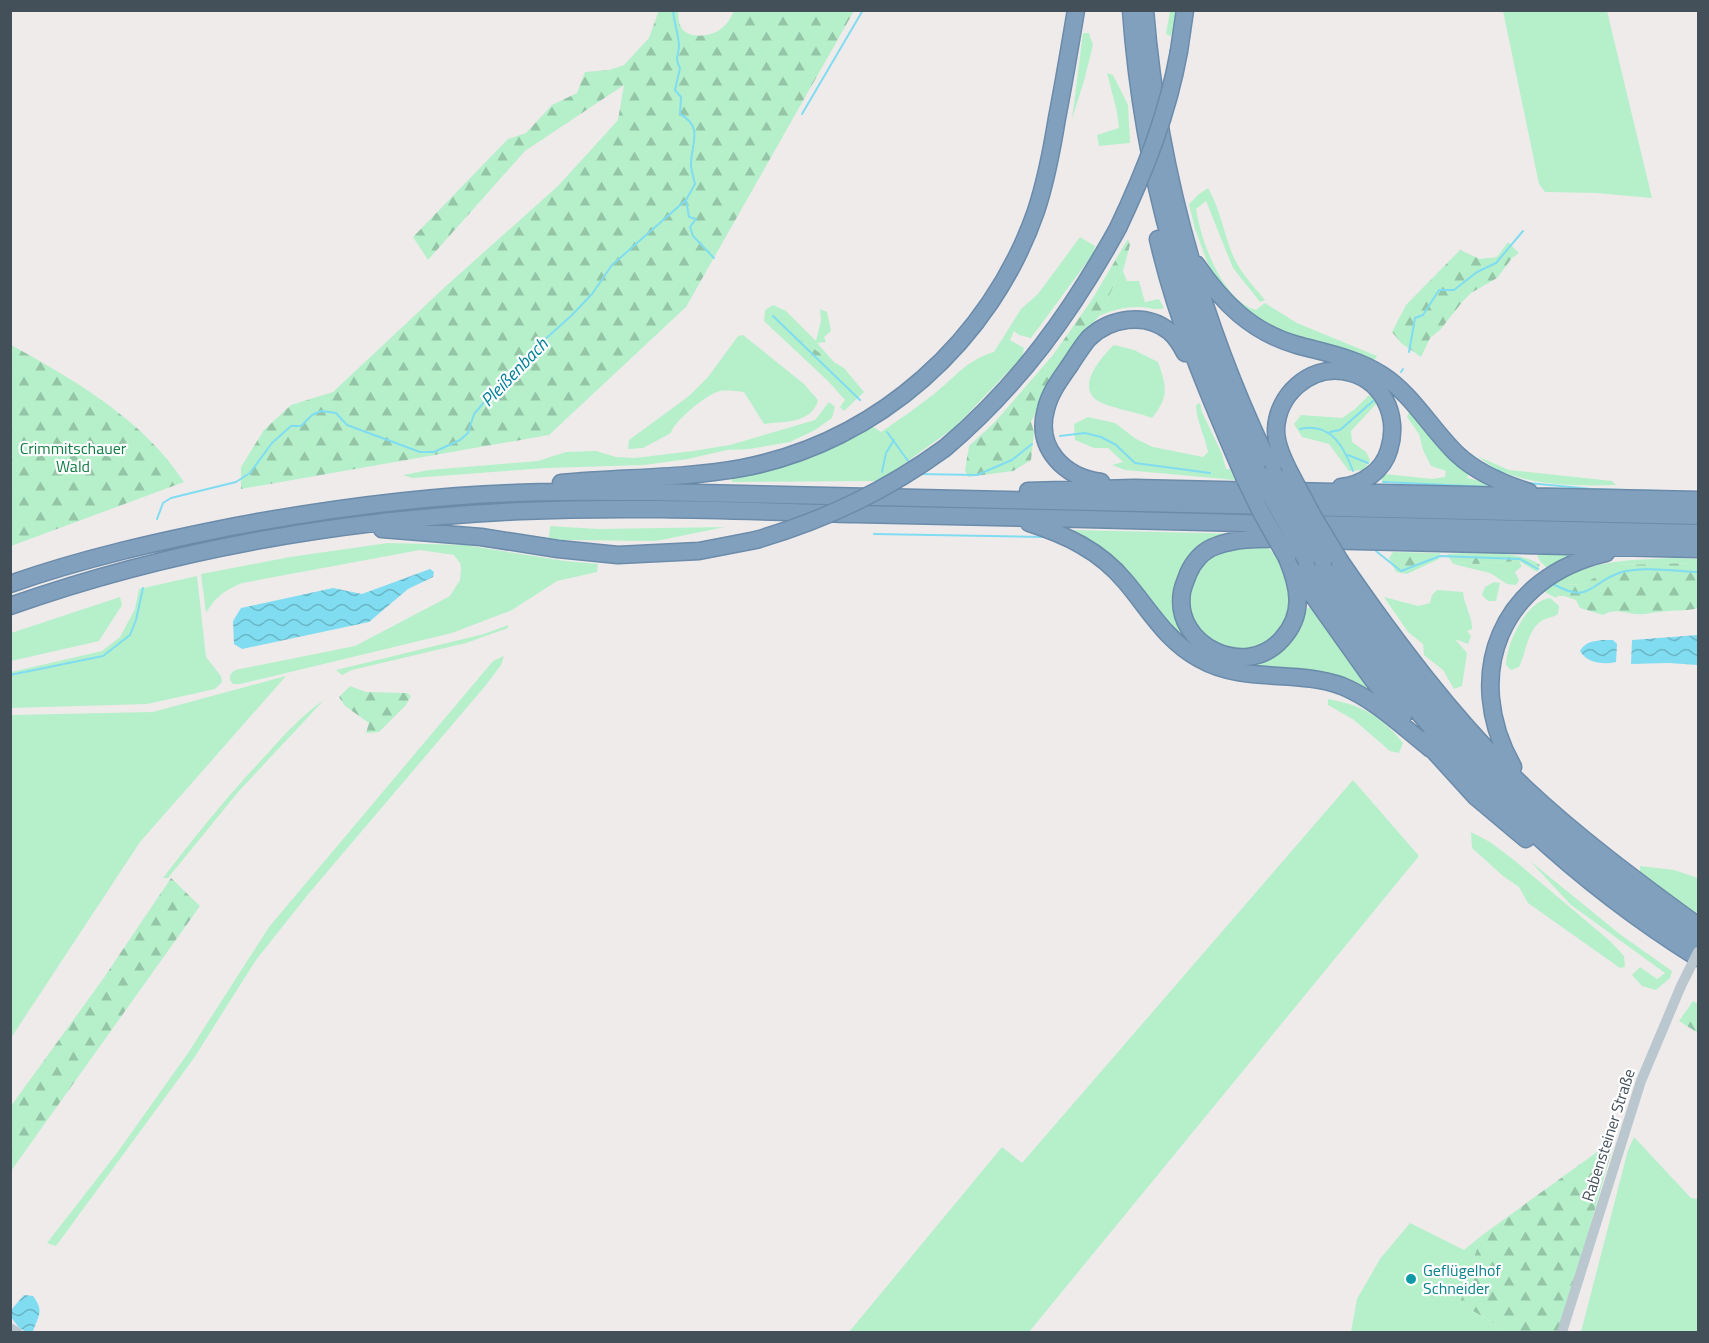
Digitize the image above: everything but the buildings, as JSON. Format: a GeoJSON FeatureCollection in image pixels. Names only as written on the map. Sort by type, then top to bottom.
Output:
{"type":"FeatureCollection","features":[{"type":"Feature","properties":{"kind":"highway"},"geometry":{"type":"LineString","coordinates":[[516,493],[556,483],[698,474],[773,461],[813,447],[863,422],[895,402],[924,378],[951,352],[986,309],[1006,278],[1023,244],[1046,174],[1076,10]]}},
{"type":"Feature","properties":{"kind":"highway"},"geometry":{"type":"LineString","coordinates":[[1131,10],[1144,160],[1158,235],[1172,296],[1199,374]]}},
{"type":"Feature","properties":{"kind":"highway"},"geometry":{"type":"LineString","coordinates":[[1145,10],[1149,59],[1163,147],[1187,251],[1229,374],[1258,474],[1261,512],[1287,558],[1373,680],[1431,749],[1501,820],[1527,840],[1575,869]]}},
{"type":"Feature","properties":{"kind":"highway"},"geometry":{"type":"LineString","coordinates":[[354,526],[481,537],[558,549],[618,555],[699,551],[756,540],[799,527],[853,504],[894,483],[945,448],[992,406],[1033,359],[1081,292],[1118,228],[1153,146],[1179,51],[1185,10]]}},
{"type":"Feature","properties":{"kind":"highway"},"geometry":{"type":"LineString","coordinates":[[1141,107],[1160,202],[1179,275],[1201,343],[1258,474]]}},
{"type":"Feature","properties":{"kind":"highway"},"geometry":{"type":"LineString","coordinates":[[1187,251],[1210,286],[1244,320],[1267,334],[1294,344],[1347,358],[1383,376],[1404,393],[1443,440],[1471,466],[1490,476],[1545,496]]}},
{"type":"Feature","properties":{"kind":"highway"},"geometry":{"type":"LineString","coordinates":[[1134,488],[1081,478],[1058,462],[1050,450],[1045,435],[1045,410],[1050,395],[1088,339],[1103,327],[1119,321],[1136,319],[1153,323],[1169,331],[1179,342],[1258,474],[1315,560],[1354,632],[1386,675],[1434,732],[1531,831],[1575,869],[1698,958]]}},
{"type":"Feature","properties":{"kind":"highway"},"geometry":{"type":"LineString","coordinates":[[1302,492],[1352,485],[1370,477],[1379,469],[1388,454],[1393,437],[1393,416],[1388,402],[1363,377],[1343,371],[1324,371],[1308,377],[1296,385],[1286,397],[1276,431],[1278,444],[1290,474],[1340,561],[1408,658],[1461,721],[1523,786],[1588,844],[1698,926]]}},
{"type":"Feature","properties":{"kind":"highway"},"geometry":{"type":"LineString","coordinates":[[944,499],[1066,489],[1134,488],[1698,500]]}},
{"type":"Feature","properties":{"kind":"highway"},"geometry":{"type":"LineString","coordinates":[[10,584],[137,547],[284,517],[409,500],[516,493],[653,492],[1698,516]]}},
{"type":"Feature","properties":{"kind":"highway"},"geometry":{"type":"LineString","coordinates":[[10,606],[65,588],[161,562],[242,544],[354,526],[438,517],[583,510],[1698,533]]}},
{"type":"Feature","properties":{"kind":"highway"},"geometry":{"type":"LineString","coordinates":[[1014,518],[1083,544],[1107,562],[1125,580],[1164,632],[1200,660],[1240,674],[1305,679],[1341,686],[1375,703],[1431,749]]}},
{"type":"Feature","properties":{"kind":"highway"},"geometry":{"type":"LineString","coordinates":[[1287,558],[1298,588],[1299,602],[1296,619],[1281,641],[1261,654],[1247,658],[1233,658],[1221,654],[1199,641],[1186,621],[1182,592],[1196,560],[1214,546],[1234,540],[1698,549]]}},
{"type":"Feature","properties":{"kind":"highway"},"geometry":{"type":"LineString","coordinates":[[1523,786],[1502,746],[1491,707],[1491,664],[1506,622],[1521,600],[1537,584],[1572,563],[1629,548]]}},
{"type":"Feature","properties":{"kind":"highway"},"geometry":{"type":"LineString","coordinates":[[1315,560],[1420,695],[1493,775],[1578,853],[1641,902],[1698,941]]}},
{"type":"Feature","properties":{"kind":"street","name":"Rabensteiner Straße"},"geometry":{"type":"LineString","coordinates":[[1562,1332],[1641,1081],[1681,986],[1698,952]]}},
{"type":"Feature","properties":{"kind":"street"},"geometry":{"type":"LineString","coordinates":[[10,1328],[17,1332]]}},
{"type":"Feature","properties":{"kind":"green space"},"geometry":{"type":"Polygon","coordinates":[[[659,10],[678,11],[679,23],[683,30],[700,36],[719,30],[728,22],[734,11],[854,11],[686,307],[549,435],[241,489],[241,467],[264,430],[291,405],[333,392],[446,286],[558,186],[618,120],[624,85],[525,151],[428,260],[413,237],[508,139],[526,133],[552,105],[577,93],[585,72],[609,70],[624,65],[649,38],[659,10]]]}},
{"type":"Feature","properties":{"kind":"green space"},"geometry":{"type":"Polygon","coordinates":[[[1170,11],[1177,11],[1171,36],[1166,34],[1170,11]]]}},
{"type":"Feature","properties":{"kind":"green space"},"geometry":{"type":"Polygon","coordinates":[[[1503,11],[1607,11],[1652,198],[1596,193],[1545,192],[1539,184],[1503,11]]]}},
{"type":"Feature","properties":{"kind":"green space"},"geometry":{"type":"Polygon","coordinates":[[[1083,33],[1089,33],[1093,45],[1072,119],[1083,33]]]}},
{"type":"Feature","properties":{"kind":"green space"},"geometry":{"type":"Polygon","coordinates":[[[1107,73],[1113,75],[1128,105],[1130,143],[1099,146],[1097,135],[1119,128],[1107,73]]]}},
{"type":"Feature","properties":{"kind":"green space"},"geometry":{"type":"Polygon","coordinates":[[[1208,188],[1234,258],[1244,275],[1265,300],[1260,302],[1233,268],[1206,201],[1196,209],[1203,237],[1215,268],[1233,294],[1244,304],[1256,310],[1265,303],[1297,323],[1377,356],[1374,361],[1319,343],[1292,337],[1255,320],[1227,296],[1208,264],[1195,229],[1189,204],[1208,188]]]}},
{"type":"Feature","properties":{"kind":"green space"},"geometry":{"type":"Polygon","coordinates":[[[1080,237],[1095,246],[1093,254],[1031,338],[1014,331],[1010,340],[1024,348],[1022,357],[955,427],[880,481],[732,482],[732,477],[803,461],[872,426],[881,432],[901,418],[976,359],[994,352],[1021,309],[1038,294],[1080,237]]]}},
{"type":"Feature","properties":{"kind":"green space"},"geometry":{"type":"Polygon","coordinates":[[[1128,239],[1130,245],[1123,271],[1099,316],[1080,340],[1040,403],[1031,422],[1034,432],[1031,460],[1013,471],[968,477],[965,470],[969,446],[995,422],[1053,355],[1091,301],[1128,239]]]}},
{"type":"Feature","properties":{"kind":"green space"},"geometry":{"type":"Polygon","coordinates":[[[1508,242],[1519,253],[1512,258],[1497,278],[1471,293],[1463,301],[1440,330],[1430,338],[1421,357],[1401,343],[1392,332],[1406,305],[1460,250],[1480,259],[1497,257],[1508,242]]]}},
{"type":"Feature","properties":{"kind":"green space"},"geometry":{"type":"Polygon","coordinates":[[[1123,271],[1127,281],[1139,281],[1145,302],[1159,299],[1164,308],[1128,308],[1099,316],[1123,271]]]}},
{"type":"Feature","properties":{"kind":"green space"},"geometry":{"type":"Polygon","coordinates":[[[773,305],[786,311],[816,341],[821,321],[820,309],[827,312],[831,331],[824,337],[826,342],[817,343],[834,362],[844,368],[864,392],[844,411],[840,407],[845,400],[829,382],[764,321],[765,310],[773,305]]]}},
{"type":"Feature","properties":{"kind":"green space"},"geometry":{"type":"Polygon","coordinates":[[[743,335],[804,384],[818,400],[810,413],[796,420],[764,424],[744,392],[720,391],[692,409],[678,422],[671,433],[643,448],[628,449],[629,440],[689,396],[708,377],[738,336],[743,335]]]}},
{"type":"Feature","properties":{"kind":"green space"},"geometry":{"type":"Polygon","coordinates":[[[802,340],[821,354],[826,362],[821,365],[802,350],[796,344],[802,340]]]}},
{"type":"Feature","properties":{"kind":"green space","name":"Crimmitschauer Wald"},"geometry":{"type":"Polygon","coordinates":[[[11,345],[83,387],[128,420],[149,439],[184,482],[11,546],[11,345]]]}},
{"type":"Feature","properties":{"kind":"green space"},"geometry":{"type":"Polygon","coordinates":[[[1114,345],[1134,350],[1158,362],[1165,392],[1158,411],[1152,418],[1103,403],[1092,395],[1089,388],[1093,372],[1103,356],[1114,345]]]}},
{"type":"Feature","properties":{"kind":"green space"},"geometry":{"type":"Polygon","coordinates":[[[1369,395],[1377,403],[1351,431],[1352,442],[1366,452],[1370,460],[1364,470],[1349,471],[1329,444],[1302,437],[1294,424],[1301,415],[1342,418],[1369,395]]]}},
{"type":"Feature","properties":{"kind":"green space"},"geometry":{"type":"Polygon","coordinates":[[[829,402],[835,407],[832,418],[815,430],[790,442],[727,450],[688,459],[644,465],[546,468],[412,478],[403,475],[429,470],[538,461],[566,452],[596,451],[616,457],[635,458],[730,445],[815,420],[829,402]]]}},
{"type":"Feature","properties":{"kind":"green space"},"geometry":{"type":"Polygon","coordinates":[[[1200,403],[1226,469],[1230,469],[1235,480],[1125,470],[1112,465],[1123,462],[1108,448],[1094,448],[1075,440],[1074,424],[1088,417],[1115,423],[1136,439],[1153,447],[1203,457],[1208,452],[1196,411],[1196,405],[1200,403]]]}},
{"type":"Feature","properties":{"kind":"green space"},"geometry":{"type":"Polygon","coordinates":[[[1410,410],[1469,473],[1467,478],[1485,482],[1488,487],[1444,488],[1431,484],[1387,483],[1381,480],[1385,474],[1432,479],[1445,477],[1446,471],[1431,466],[1423,450],[1419,434],[1407,417],[1410,410]]]}},
{"type":"Feature","properties":{"kind":"green space"},"geometry":{"type":"Polygon","coordinates":[[[1477,456],[1509,470],[1612,481],[1616,485],[1574,485],[1532,481],[1501,472],[1477,456]]]}},
{"type":"Feature","properties":{"kind":"green space"},"geometry":{"type":"Polygon","coordinates":[[[550,526],[598,529],[725,527],[656,541],[563,540],[549,538],[550,526]]]}},
{"type":"Feature","properties":{"kind":"green space"},"geometry":{"type":"Polygon","coordinates":[[[1072,530],[1247,534],[1197,550],[1183,627],[1243,662],[1311,606],[1378,696],[1240,667],[1189,644],[1072,530]]]}},
{"type":"Feature","properties":{"kind":"green space"},"geometry":{"type":"Polygon","coordinates":[[[388,543],[465,545],[598,564],[597,572],[557,581],[512,610],[452,633],[233,684],[230,675],[235,670],[355,646],[450,596],[460,580],[460,563],[454,555],[420,550],[242,583],[221,595],[206,613],[201,574],[290,557],[388,543]]]}},
{"type":"Feature","properties":{"kind":"green space"},"geometry":{"type":"Polygon","coordinates":[[[1249,544],[1268,547],[1287,570],[1292,609],[1285,627],[1270,644],[1251,652],[1217,649],[1189,615],[1190,579],[1209,555],[1249,544]]]}},
{"type":"Feature","properties":{"kind":"green space"},"geometry":{"type":"Polygon","coordinates":[[[1543,551],[1575,552],[1547,568],[1536,553],[1543,551]]]}},
{"type":"Feature","properties":{"kind":"green space"},"geometry":{"type":"Polygon","coordinates":[[[1393,552],[1440,553],[1439,559],[1407,574],[1396,572],[1389,558],[1393,552]]]}},
{"type":"Feature","properties":{"kind":"green space"},"geometry":{"type":"Polygon","coordinates":[[[1447,554],[1512,555],[1540,565],[1537,572],[1519,561],[1453,564],[1447,554]]]}},
{"type":"Feature","properties":{"kind":"green space"},"geometry":{"type":"Polygon","coordinates":[[[1698,559],[1698,563],[1616,565],[1584,584],[1562,585],[1554,592],[1558,596],[1556,598],[1543,591],[1558,581],[1589,567],[1621,561],[1698,559]]]}},
{"type":"Feature","properties":{"kind":"green space"},"geometry":{"type":"Polygon","coordinates":[[[1519,561],[1522,566],[1515,572],[1519,580],[1516,585],[1507,584],[1490,573],[1453,564],[1460,562],[1475,564],[1519,561]]]}},
{"type":"Feature","properties":{"kind":"green space"},"geometry":{"type":"Polygon","coordinates":[[[1698,563],[1698,608],[1694,609],[1640,614],[1615,611],[1603,615],[1580,608],[1576,600],[1558,596],[1554,592],[1562,585],[1584,584],[1616,565],[1698,563]]]}},
{"type":"Feature","properties":{"kind":"green space"},"geometry":{"type":"Polygon","coordinates":[[[197,576],[206,657],[221,676],[222,682],[215,689],[147,704],[11,708],[11,672],[102,651],[120,637],[135,609],[139,589],[197,576]]]}},
{"type":"Feature","properties":{"kind":"green space"},"geometry":{"type":"Polygon","coordinates":[[[1494,582],[1500,583],[1496,601],[1488,601],[1482,595],[1485,587],[1494,582]]]}},
{"type":"Feature","properties":{"kind":"green space"},"geometry":{"type":"Polygon","coordinates":[[[1437,590],[1463,592],[1472,625],[1472,629],[1467,631],[1471,636],[1468,644],[1455,639],[1467,653],[1462,686],[1454,689],[1443,670],[1424,655],[1423,644],[1408,632],[1384,597],[1418,606],[1430,603],[1432,595],[1437,590]]]}},
{"type":"Feature","properties":{"kind":"green space"},"geometry":{"type":"Polygon","coordinates":[[[120,597],[122,605],[99,641],[11,661],[11,633],[120,597]]]}},
{"type":"Feature","properties":{"kind":"green space"},"geometry":{"type":"Polygon","coordinates":[[[1550,598],[1559,606],[1558,614],[1536,626],[1529,637],[1519,667],[1511,670],[1506,665],[1507,656],[1519,625],[1533,607],[1550,598]]]}},
{"type":"Feature","properties":{"kind":"green space"},"geometry":{"type":"Polygon","coordinates":[[[508,625],[508,628],[466,643],[352,670],[342,675],[336,670],[484,634],[508,625]]]}},
{"type":"Feature","properties":{"kind":"green space"},"geometry":{"type":"Polygon","coordinates":[[[504,656],[501,665],[486,685],[310,892],[256,960],[194,1058],[56,1246],[47,1243],[117,1153],[188,1053],[269,927],[493,661],[504,656]]]}},
{"type":"Feature","properties":{"kind":"green space"},"geometry":{"type":"Polygon","coordinates":[[[286,676],[140,842],[11,1038],[11,715],[153,712],[286,676]]]}},
{"type":"Feature","properties":{"kind":"green space"},"geometry":{"type":"Polygon","coordinates":[[[350,686],[366,692],[407,693],[411,696],[406,705],[379,732],[366,733],[369,723],[345,706],[339,697],[350,686]]]}},
{"type":"Feature","properties":{"kind":"green space"},"geometry":{"type":"Polygon","coordinates":[[[1328,699],[1361,708],[1379,719],[1403,743],[1399,753],[1390,751],[1354,720],[1328,705],[1328,699]]]}},
{"type":"Feature","properties":{"kind":"green space"},"geometry":{"type":"Polygon","coordinates":[[[324,700],[239,791],[168,878],[163,878],[253,769],[294,725],[324,700]]]}},
{"type":"Feature","properties":{"kind":"green space"},"geometry":{"type":"Polygon","coordinates":[[[1353,780],[1419,856],[1029,1332],[849,1332],[1002,1147],[1022,1163],[1353,780]]]}},
{"type":"Feature","properties":{"kind":"green space"},"geometry":{"type":"Polygon","coordinates":[[[1471,832],[1490,842],[1514,860],[1610,941],[1624,956],[1625,967],[1620,968],[1528,903],[1519,887],[1472,848],[1471,832]]]}},
{"type":"Feature","properties":{"kind":"green space"},"geometry":{"type":"Polygon","coordinates":[[[1530,861],[1621,935],[1672,971],[1670,978],[1656,990],[1642,986],[1632,975],[1640,967],[1657,979],[1665,973],[1571,905],[1530,861]]]}},
{"type":"Feature","properties":{"kind":"green space"},"geometry":{"type":"Polygon","coordinates":[[[1640,866],[1674,870],[1698,878],[1698,917],[1640,874],[1640,866]]]}},
{"type":"Feature","properties":{"kind":"green space"},"geometry":{"type":"Polygon","coordinates":[[[171,878],[200,906],[11,1171],[11,1106],[103,979],[171,878]]]}},
{"type":"Feature","properties":{"kind":"green space"},"geometry":{"type":"Polygon","coordinates":[[[1693,1001],[1698,1004],[1698,1033],[1679,1021],[1693,1001]]]}},
{"type":"Feature","properties":{"kind":"green space"},"geometry":{"type":"Polygon","coordinates":[[[1634,1137],[1691,1198],[1698,1199],[1698,1332],[1581,1332],[1628,1150],[1634,1137]]]}},
{"type":"Feature","properties":{"kind":"green space"},"geometry":{"type":"Polygon","coordinates":[[[1615,1139],[1560,1332],[1499,1332],[1498,1326],[1460,1303],[1481,1236],[1615,1139]]]}},
{"type":"Feature","properties":{"kind":"green space"},"geometry":{"type":"Polygon","coordinates":[[[1410,1223],[1464,1250],[1481,1236],[1460,1303],[1498,1326],[1499,1332],[1351,1332],[1357,1299],[1380,1259],[1410,1223]]]}},
{"type":"Feature","properties":{"kind":"water"},"geometry":{"type":"Polygon","coordinates":[[[430,569],[434,572],[433,577],[408,589],[369,622],[242,649],[234,644],[233,621],[241,608],[333,588],[362,594],[430,569]]]}},
{"type":"Feature","properties":{"kind":"water"},"geometry":{"type":"Polygon","coordinates":[[[1698,635],[1698,665],[1631,664],[1632,640],[1698,635]]]}},
{"type":"Feature","properties":{"kind":"water"},"geometry":{"type":"Polygon","coordinates":[[[1613,640],[1617,644],[1616,662],[1596,662],[1587,658],[1580,651],[1587,644],[1613,640]]]}},
{"type":"Feature","properties":{"kind":"water"},"geometry":{"type":"Polygon","coordinates":[[[24,1295],[33,1296],[39,1309],[39,1317],[33,1331],[29,1332],[18,1326],[11,1317],[11,1310],[24,1295]]]}},
{"type":"Feature","properties":{"kind":"waterway","name":"Pleißenbach"},"geometry":{"type":"LineString","coordinates":[[157,519],[163,503],[171,498],[236,482],[250,473],[272,443],[291,426],[301,426],[312,415],[321,411],[336,413],[347,425],[420,452],[434,452],[460,440],[468,433],[474,414],[514,367],[571,316],[592,294],[612,265],[686,200],[695,184],[691,170],[694,130],[692,124],[680,114],[681,97],[675,90],[680,68],[677,61],[679,45],[673,10]]}},
{"type":"Feature","properties":{"kind":"waterway"},"geometry":{"type":"LineString","coordinates":[[802,114],[863,10]]}},
{"type":"Feature","properties":{"kind":"waterway"},"geometry":{"type":"LineString","coordinates":[[686,200],[689,217],[696,219],[690,227],[693,236],[714,258]]}},
{"type":"Feature","properties":{"kind":"waterway"},"geometry":{"type":"LineString","coordinates":[[1409,352],[1415,318],[1423,315],[1439,290],[1454,290],[1477,272],[1496,263],[1523,231]]}},
{"type":"Feature","properties":{"kind":"waterway"},"geometry":{"type":"LineString","coordinates":[[773,316],[860,400]]}},
{"type":"Feature","properties":{"kind":"waterway"},"geometry":{"type":"LineString","coordinates":[[1330,432],[1340,430],[1373,401]]}},
{"type":"Feature","properties":{"kind":"waterway"},"geometry":{"type":"LineString","coordinates":[[1300,429],[1320,429],[1335,438],[1353,471]]}},
{"type":"Feature","properties":{"kind":"waterway"},"geometry":{"type":"LineString","coordinates":[[887,432],[911,465]]}},
{"type":"Feature","properties":{"kind":"waterway"},"geometry":{"type":"LineString","coordinates":[[1060,436],[1085,433],[1101,437],[1116,445],[1135,463],[1210,473]]}},
{"type":"Feature","properties":{"kind":"waterway"},"geometry":{"type":"LineString","coordinates":[[882,472],[886,453],[894,440]]}},
{"type":"Feature","properties":{"kind":"waterway"},"geometry":{"type":"LineString","coordinates":[[918,474],[977,475],[1012,460],[1032,444]]}},
{"type":"Feature","properties":{"kind":"waterway"},"geometry":{"type":"LineString","coordinates":[[1348,455],[1368,463]]}},
{"type":"Feature","properties":{"kind":"waterway"},"geometry":{"type":"LineString","coordinates":[[1498,470],[1506,475]]}},
{"type":"Feature","properties":{"kind":"waterway"},"geometry":{"type":"LineString","coordinates":[[1383,482],[1489,487]]}},
{"type":"Feature","properties":{"kind":"waterway"},"geometry":{"type":"LineString","coordinates":[[1528,483],[1592,489],[1663,491]]}},
{"type":"Feature","properties":{"kind":"waterway"},"geometry":{"type":"LineString","coordinates":[[874,534],[1044,537]]}},
{"type":"Feature","properties":{"kind":"waterway"},"geometry":{"type":"LineString","coordinates":[[1376,551],[1401,571],[1440,556],[1520,559],[1538,569]]}},
{"type":"Feature","properties":{"kind":"waterway"},"geometry":{"type":"LineString","coordinates":[[1555,585],[1576,593],[1589,590],[1609,577],[1627,571],[1698,572]]}},
{"type":"Feature","properties":{"kind":"waterway","name":"Pleißenbach"},"geometry":{"type":"LineString","coordinates":[[10,675],[103,656],[130,635],[143,588]]}},
{"type":"Feature","properties":{"kind":"place","name":"Geflügelhof Schneider"},"geometry":{"type":"Point","coordinates":[1411,1279]}}]}
